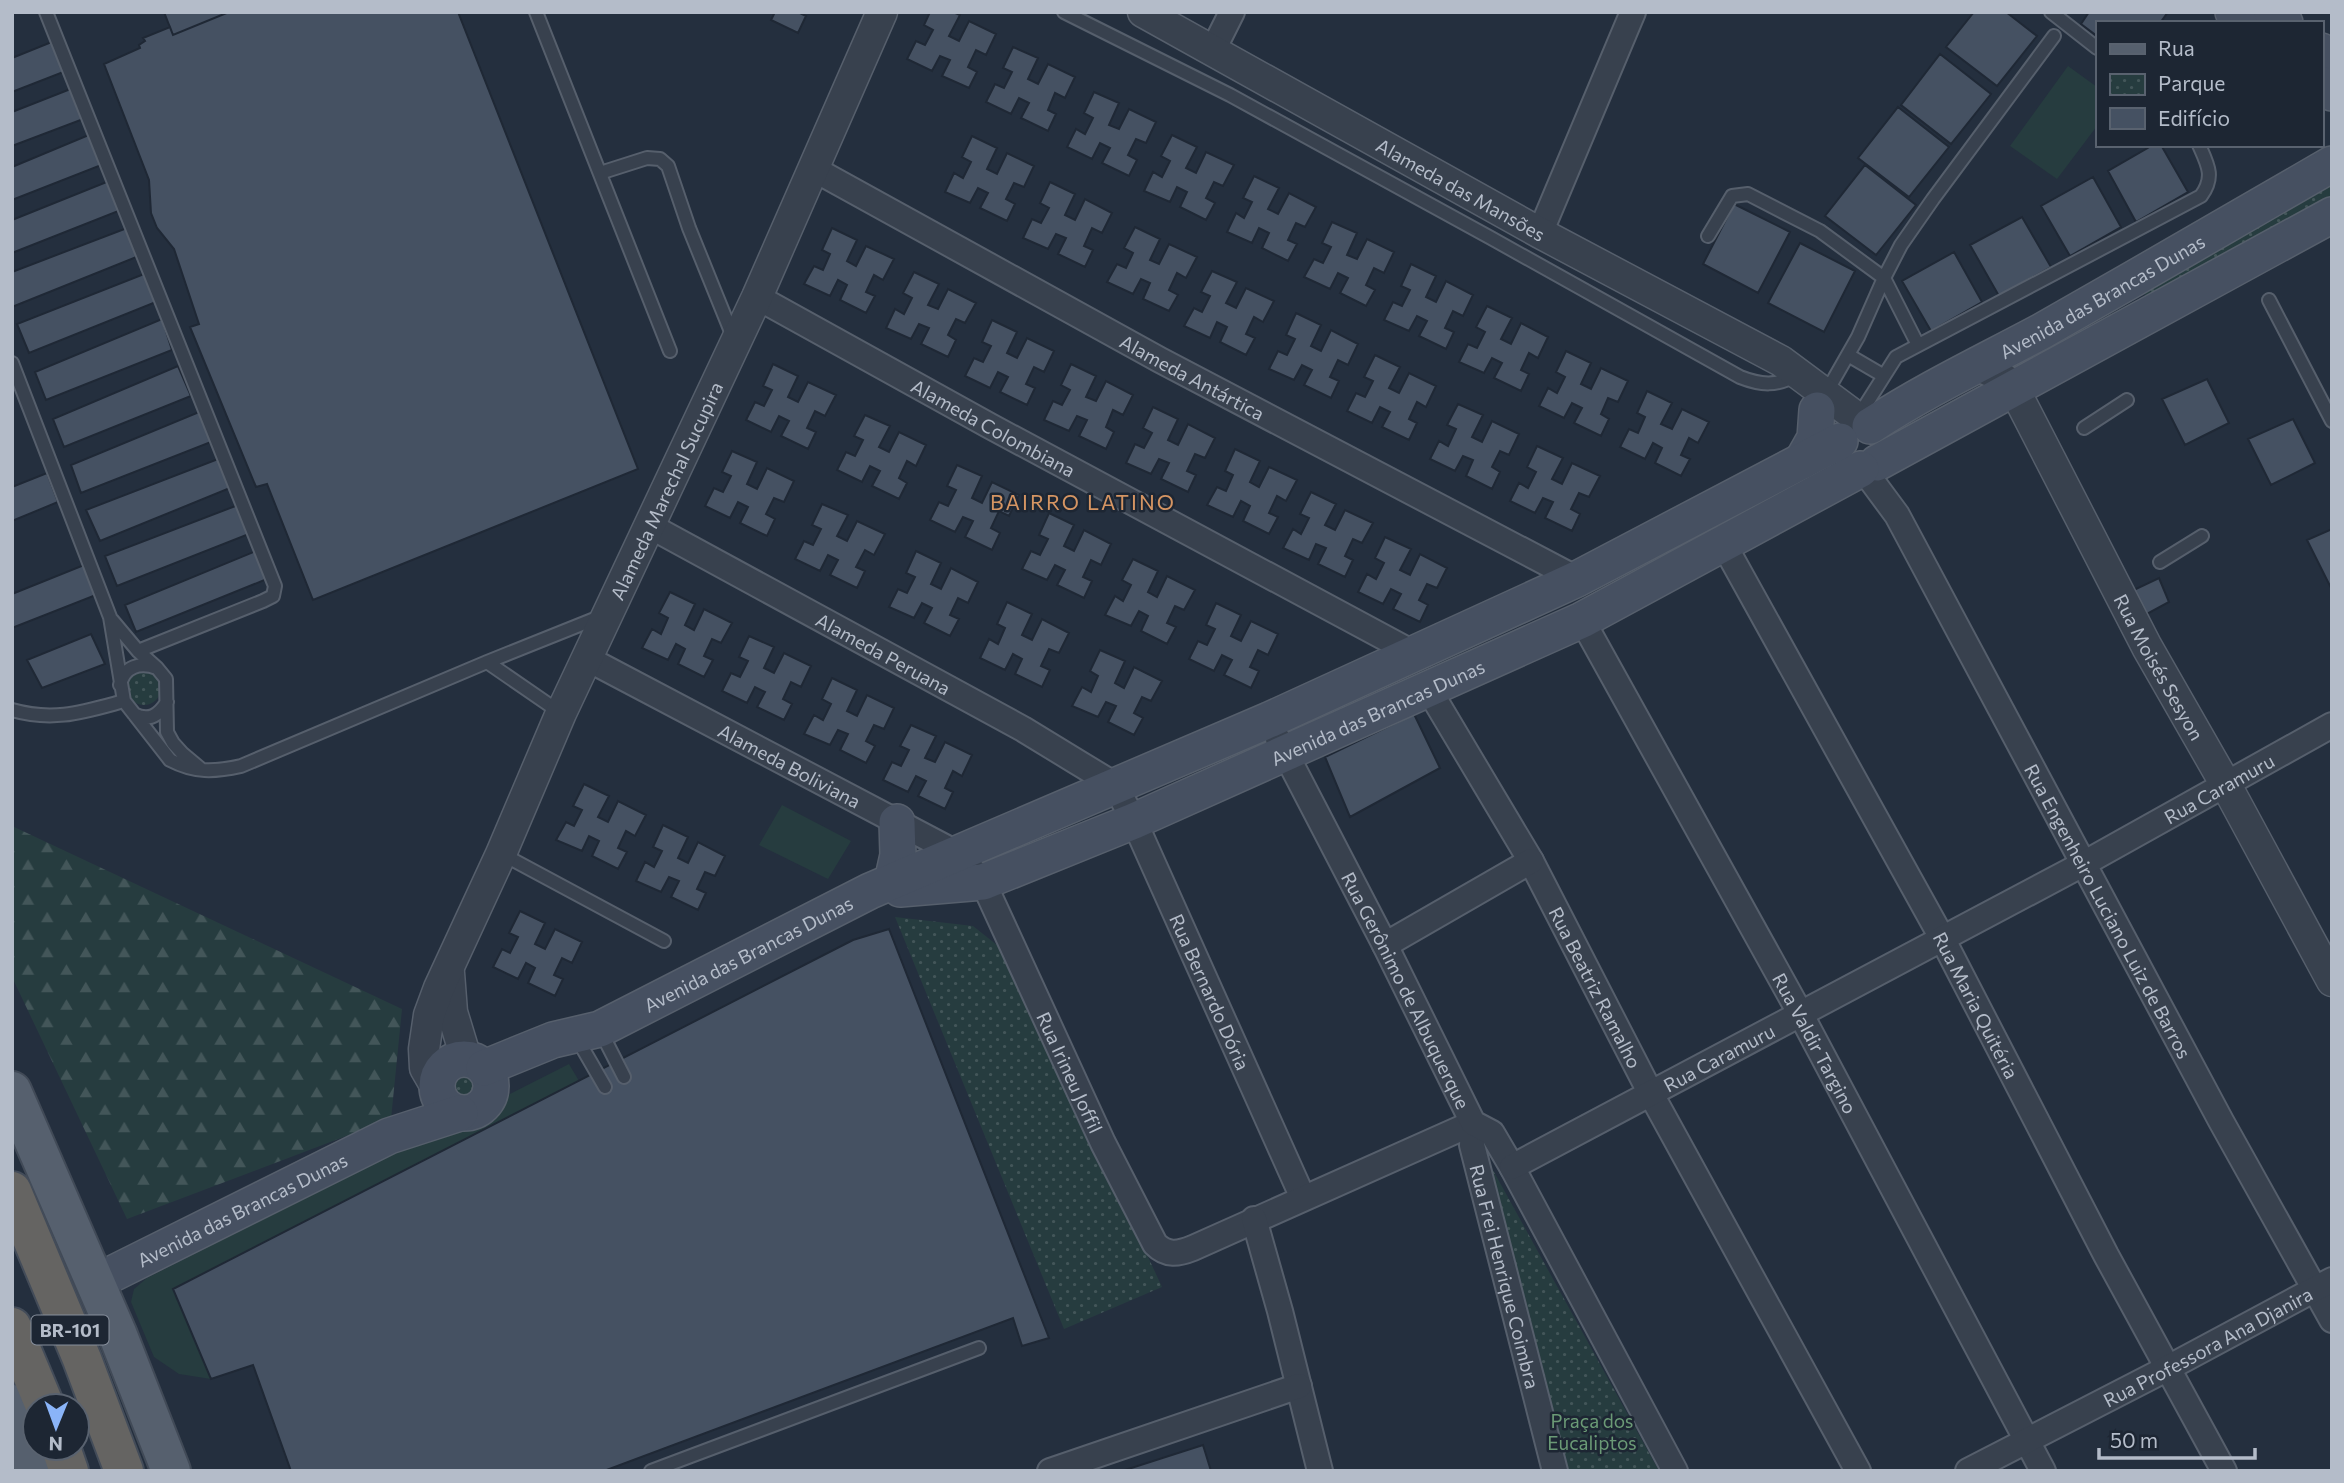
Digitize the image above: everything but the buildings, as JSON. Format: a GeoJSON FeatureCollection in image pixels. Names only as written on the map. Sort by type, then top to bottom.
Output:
{"type":"FeatureCollection","features":[{"type":"Feature","properties":{"kind":"highway","name":"BR-101"},"geometry":{"type":"LineString","coordinates":[[12,1191],[82,1359],[124,1471]]}},
{"type":"Feature","properties":{"kind":"highway","name":"BR-101"},"geometry":{"type":"LineString","coordinates":[[12,1327],[39,1392]]}},
{"type":"Feature","properties":{"kind":"main road","name":"Avenida das Brancas Dunas"},"geometry":{"type":"LineString","coordinates":[[96,1282],[389,1136],[462,1087],[589,1035],[881,886],[1269,720],[1577,579],[1978,366],[2332,163]]}},
{"type":"Feature","properties":{"kind":"main road","name":"Avenida das Brancas Dunas"},"geometry":{"type":"LineString","coordinates":[[881,886],[983,882],[1134,821],[1582,620],[2332,215]]}},
{"type":"Feature","properties":{"kind":"main road"},"geometry":{"type":"LineString","coordinates":[[2126,283],[2143,316]]}},
{"type":"Feature","properties":{"kind":"main road"},"geometry":{"type":"LineString","coordinates":[[1802,461],[1815,439],[1821,402]]}},
{"type":"Feature","properties":{"kind":"main road"},"geometry":{"type":"LineString","coordinates":[[1855,430],[1839,448],[1849,465],[1869,466]]}},
{"type":"Feature","properties":{"kind":"main road"},"geometry":{"type":"LineString","coordinates":[[881,886],[898,855],[897,822]]}},
{"type":"Feature","properties":{"kind":"main road"},"geometry":{"type":"LineString","coordinates":[[12,1091],[96,1282],[171,1471]]}},
{"type":"Feature","properties":{"kind":"main road"},"geometry":{"type":"LineString","coordinates":[[12,1404],[34,1471]]}},
{"type":"Feature","properties":{"kind":"street","name":"Alameda Marechal Sucupira"},"geometry":{"type":"LineString","coordinates":[[462,1087],[425,1068],[424,1044],[429,1015],[561,713],[757,297],[883,12]]}},
{"type":"Feature","properties":{"kind":"street","name":"Alameda das Mansões"},"geometry":{"type":"LineString","coordinates":[[1143,12],[1791,370],[1821,402],[1855,430]]}},
{"type":"Feature","properties":{"kind":"street"},"geometry":{"type":"LineString","coordinates":[[1212,52],[1232,12]]}},
{"type":"Feature","properties":{"kind":"street"},"geometry":{"type":"LineString","coordinates":[[1540,233],[1633,12]]}},
{"type":"Feature","properties":{"kind":"street","name":"Alameda Antártica"},"geometry":{"type":"LineString","coordinates":[[812,168],[1160,360],[1577,579]]}},
{"type":"Feature","properties":{"kind":"street","name":"Alameda Colombiana"},"geometry":{"type":"LineString","coordinates":[[757,297],[990,426],[1415,654]]}},
{"type":"Feature","properties":{"kind":"street","name":"Rua Moisés Sesyon"},"geometry":{"type":"LineString","coordinates":[[1978,366],[1997,373],[2014,388],[2147,647],[2226,785],[2332,981]]}},
{"type":"Feature","properties":{"kind":"street","name":"Rua Engenheiro Luciano Luiz de Barros"},"geometry":{"type":"LineString","coordinates":[[1869,466],[1878,491],[1887,499],[2221,1121],[2323,1284],[2332,1320]]}},
{"type":"Feature","properties":{"kind":"street","name":"Alameda Peruana"},"geometry":{"type":"LineString","coordinates":[[650,526],[1023,729],[1115,785]]}},
{"type":"Feature","properties":{"kind":"street","name":"Rua Maria Quitéria"},"geometry":{"type":"LineString","coordinates":[[1723,543],[1942,938],[2106,1255],[2224,1471]]}},
{"type":"Feature","properties":{"kind":"street","name":"Rua Valdir Targino"},"geometry":{"type":"LineString","coordinates":[[1582,620],[1800,1013],[2043,1471]]}},
{"type":"Feature","properties":{"kind":"street","name":"Alameda Boliviana"},"geometry":{"type":"LineString","coordinates":[[588,659],[958,854],[983,882]]}},
{"type":"Feature","properties":{"kind":"street","name":"Rua Beatriz Ramalho"},"geometry":{"type":"LineString","coordinates":[[1429,690],[1531,862],[1651,1094],[1858,1471]]}},
{"type":"Feature","properties":{"kind":"street","name":"Rua Gerônimo de Albuquerque"},"geometry":{"type":"LineString","coordinates":[[1269,720],[1473,1123],[1492,1133],[1675,1471]]}},
{"type":"Feature","properties":{"kind":"street","name":"Rua Caramuru"},"geometry":{"type":"LineString","coordinates":[[1511,1167],[2083,864],[2332,725]]}},
{"type":"Feature","properties":{"kind":"street","name":"Rua Bernardo Dória"},"geometry":{"type":"LineString","coordinates":[[1115,785],[1134,821],[1303,1198]]}},
{"type":"Feature","properties":{"kind":"street"},"geometry":{"type":"LineString","coordinates":[[1385,945],[1531,862]]}},
{"type":"Feature","properties":{"kind":"street","name":"Rua Irineu Joffil"},"geometry":{"type":"LineString","coordinates":[[983,882],[1103,1143],[1155,1244],[1163,1251],[1181,1253],[1254,1220]]}},
{"type":"Feature","properties":{"kind":"street","name":"Alameda Marechal Sucupira"},"geometry":{"type":"LineString","coordinates":[[449,969],[462,1087]]}},
{"type":"Feature","properties":{"kind":"street"},"geometry":{"type":"LineString","coordinates":[[1320,1471],[1254,1220],[1473,1123]]}},
{"type":"Feature","properties":{"kind":"street","name":"Rua Frei Henrique Coimbra"},"geometry":{"type":"LineString","coordinates":[[1473,1123],[1472,1145],[1555,1471]]}},
{"type":"Feature","properties":{"kind":"street","name":"Rua Professora Ana Djanira"},"geometry":{"type":"LineString","coordinates":[[1968,1471],[2323,1284]]}},
{"type":"Feature","properties":{"kind":"street"},"geometry":{"type":"LineString","coordinates":[[1062,1469],[1299,1386]]}},
{"type":"Feature","properties":{"kind":"lane"},"geometry":{"type":"LineString","coordinates":[[46,12],[275,586],[275,593],[263,601],[138,651]]}},
{"type":"Feature","properties":{"kind":"lane"},"geometry":{"type":"LineString","coordinates":[[536,12],[670,351]]}},
{"type":"Feature","properties":{"kind":"lane"},"geometry":{"type":"LineString","coordinates":[[1063,12],[1230,95],[1740,377],[1764,384],[1791,370]]}},
{"type":"Feature","properties":{"kind":"lane"},"geometry":{"type":"LineString","coordinates":[[2051,12],[2096,47]]}},
{"type":"Feature","properties":{"kind":"lane"},"geometry":{"type":"LineString","coordinates":[[1821,402],[1858,337],[1901,245],[2054,36]]}},
{"type":"Feature","properties":{"kind":"lane"},"geometry":{"type":"LineString","coordinates":[[1855,430],[1896,356],[2201,196],[2208,187],[2210,177],[2200,147]]}},
{"type":"Feature","properties":{"kind":"lane"},"geometry":{"type":"LineString","coordinates":[[600,173],[647,158],[660,159],[668,166],[689,228],[735,342]]}},
{"type":"Feature","properties":{"kind":"lane"},"geometry":{"type":"LineString","coordinates":[[1708,236],[1732,195],[1748,194],[1821,231],[1884,278],[1918,345]]}},
{"type":"Feature","properties":{"kind":"lane"},"geometry":{"type":"LineString","coordinates":[[2269,300],[2332,421]]}},
{"type":"Feature","properties":{"kind":"lane"},"geometry":{"type":"LineString","coordinates":[[1848,355],[1884,376]]}},
{"type":"Feature","properties":{"kind":"lane"},"geometry":{"type":"LineString","coordinates":[[12,363],[110,617],[120,685],[127,706],[170,760],[189,769],[212,772],[241,766],[486,662],[609,614]]}},
{"type":"Feature","properties":{"kind":"lane"},"geometry":{"type":"LineString","coordinates":[[2084,428],[2127,400]]}},
{"type":"Feature","properties":{"kind":"lane"},"geometry":{"type":"LineString","coordinates":[[2160,562],[2202,536]]}},
{"type":"Feature","properties":{"kind":"lane"},"geometry":{"type":"LineString","coordinates":[[110,617],[166,679],[167,732],[173,743],[202,769]]}},
{"type":"Feature","properties":{"kind":"lane"},"geometry":{"type":"LineString","coordinates":[[486,662],[561,713]]}},
{"type":"Feature","properties":{"kind":"lane"},"geometry":{"type":"LineString","coordinates":[[120,685],[122,676],[130,668],[142,665],[157,668]]}},
{"type":"Feature","properties":{"kind":"lane"},"geometry":{"type":"LineString","coordinates":[[12,710],[60,717],[127,706],[147,718],[162,711],[167,702]]}},
{"type":"Feature","properties":{"kind":"lane"},"geometry":{"type":"LineString","coordinates":[[501,854],[663,941]]}},
{"type":"Feature","properties":{"kind":"lane"},"geometry":{"type":"LineString","coordinates":[[589,1035],[624,1077]]}},
{"type":"Feature","properties":{"kind":"lane"},"geometry":{"type":"LineString","coordinates":[[589,1035],[605,1087]]}},
{"type":"Feature","properties":{"kind":"lane"},"geometry":{"type":"LineString","coordinates":[[651,1471],[979,1348]]}},
{"type":"Feature","properties":{"kind":"green space"},"geometry":{"type":"Polygon","coordinates":[[[2068,66],[2096,86],[2096,127],[2057,179],[2010,146],[2068,66]]]}},
{"type":"Feature","properties":{"kind":"green space"},"geometry":{"type":"Polygon","coordinates":[[[2332,182],[2332,206],[2150,304],[2143,291],[2332,182]]]}},
{"type":"Feature","properties":{"kind":"green space"},"geometry":{"type":"Polygon","coordinates":[[[144,671],[156,676],[161,688],[156,700],[144,705],[132,700],[127,688],[132,676],[144,671]]]}},
{"type":"Feature","properties":{"kind":"green space"},"geometry":{"type":"Polygon","coordinates":[[[782,805],[851,841],[828,879],[759,845],[782,805]]]}},
{"type":"Feature","properties":{"kind":"green space"},"geometry":{"type":"Polygon","coordinates":[[[12,826],[402,1009],[391,1119],[127,1219],[12,977],[12,826]]]}},
{"type":"Feature","properties":{"kind":"green space"},"geometry":{"type":"Polygon","coordinates":[[[895,917],[973,926],[1007,953],[1162,1287],[1064,1329],[895,917]]]}},
{"type":"Feature","properties":{"kind":"green space"},"geometry":{"type":"Polygon","coordinates":[[[569,1064],[579,1081],[173,1289],[211,1379],[179,1374],[154,1357],[131,1302],[134,1289],[147,1278],[569,1064]]]}},
{"type":"Feature","properties":{"kind":"green space"},"geometry":{"type":"Polygon","coordinates":[[[461,1066],[483,1081],[481,1095],[470,1104],[450,1099],[445,1089],[448,1075],[461,1066]]]}},
{"type":"Feature","properties":{"kind":"green space","name":"Praça dos Eucaliptos"},"geometry":{"type":"Polygon","coordinates":[[[1478,1143],[1659,1471],[1562,1471],[1478,1143]]]}},
{"type":"Feature","properties":{"kind":"district","name":"BAIRRO LATINO"},"geometry":{"type":"Point","coordinates":[1083,501]}}]}
